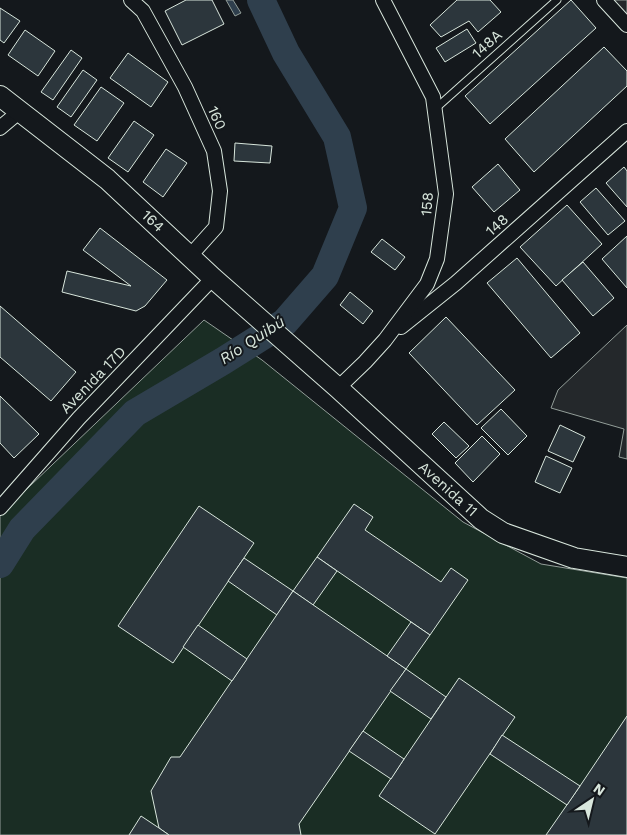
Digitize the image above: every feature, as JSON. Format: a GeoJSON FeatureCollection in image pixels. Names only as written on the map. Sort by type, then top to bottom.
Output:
{"type":"FeatureCollection","features":[{"type":"Feature","properties":{"kind":"street","name":"160"},"geometry":{"type":"LineString","coordinates":[[131,0],[143,11],[185,87],[214,151],[220,191],[216,227],[190,256]]}},
{"type":"Feature","properties":{"kind":"street","name":"158"},"geometry":{"type":"LineString","coordinates":[[338,388],[365,362],[384,340],[427,284],[437,259],[446,194],[433,98],[383,0]]}},
{"type":"Feature","properties":{"kind":"street"},"geometry":{"type":"LineString","coordinates":[[604,0],[627,25]]}},
{"type":"Feature","properties":{"kind":"street","name":"164"},"geometry":{"type":"LineString","coordinates":[[0,96],[108,179],[213,278],[299,354]]}},
{"type":"Feature","properties":{"kind":"street"},"geometry":{"type":"LineString","coordinates":[[0,128],[19,112]]}},
{"type":"Feature","properties":{"kind":"street","name":"148"},"geometry":{"type":"LineString","coordinates":[[384,340],[456,283],[627,131]]}},
{"type":"Feature","properties":{"kind":"street","name":"Avenida 17D"},"geometry":{"type":"LineString","coordinates":[[0,508],[79,418],[213,278]]}},
{"type":"Feature","properties":{"kind":"street","name":"Avenida 11"},"geometry":{"type":"LineString","coordinates":[[299,354],[481,519],[503,533],[574,558],[627,567]]}},
{"type":"Feature","properties":{"kind":"lane","name":"148A"},"geometry":{"type":"LineString","coordinates":[[435,109],[557,0]]}},
{"type":"Feature","properties":{"kind":"green space"},"geometry":{"type":"Polygon","coordinates":[[[204,320],[262,360],[463,522],[541,564],[627,578],[627,835],[0,835],[0,508],[9,506],[204,320]]]}},
{"type":"Feature","properties":{"kind":"shaded area"},"geometry":{"type":"Polygon","coordinates":[[[604,0],[627,0],[627,25],[604,0]]]}},
{"type":"Feature","properties":{"kind":"shaded area"},"geometry":{"type":"Polygon","coordinates":[[[627,325],[627,459],[619,457],[624,429],[551,408],[558,390],[627,325]]]}},
{"type":"Feature","properties":{"kind":"water"},"geometry":{"type":"Polygon","coordinates":[[[226,0],[233,0],[241,13],[235,16],[226,0]]]}},
{"type":"Feature","properties":{"kind":"building"},"geometry":{"type":"Polygon","coordinates":[[[186,0],[212,0],[224,24],[182,45],[165,11],[186,0]]]}},
{"type":"Feature","properties":{"kind":"building"},"geometry":{"type":"Polygon","coordinates":[[[457,0],[490,0],[501,12],[478,32],[469,21],[441,37],[430,25],[457,0]]]}},
{"type":"Feature","properties":{"kind":"building"},"geometry":{"type":"Polygon","coordinates":[[[571,0],[596,28],[490,124],[465,96],[571,0]]]}},
{"type":"Feature","properties":{"kind":"building"},"geometry":{"type":"Polygon","coordinates":[[[0,8],[20,21],[4,43],[0,40],[0,8]]]}},
{"type":"Feature","properties":{"kind":"building"},"geometry":{"type":"Polygon","coordinates":[[[467,29],[476,43],[445,62],[436,48],[467,29]]]}},
{"type":"Feature","properties":{"kind":"building"},"geometry":{"type":"Polygon","coordinates":[[[25,30],[55,51],[38,76],[8,55],[25,30]]]}},
{"type":"Feature","properties":{"kind":"building"},"geometry":{"type":"Polygon","coordinates":[[[604,47],[627,71],[627,86],[534,172],[505,139],[604,47]]]}},
{"type":"Feature","properties":{"kind":"building"},"geometry":{"type":"Polygon","coordinates":[[[71,50],[82,58],[53,100],[41,92],[71,50]]]}},
{"type":"Feature","properties":{"kind":"building"},"geometry":{"type":"Polygon","coordinates":[[[128,53],[168,82],[151,107],[110,78],[128,53]]]}},
{"type":"Feature","properties":{"kind":"building"},"geometry":{"type":"Polygon","coordinates":[[[83,70],[97,80],[71,117],[57,107],[83,70]]]}},
{"type":"Feature","properties":{"kind":"building"},"geometry":{"type":"Polygon","coordinates":[[[101,87],[124,103],[97,141],[74,125],[101,87]]]}},
{"type":"Feature","properties":{"kind":"building"},"geometry":{"type":"Polygon","coordinates":[[[134,121],[154,135],[128,172],[108,158],[134,121]]]}},
{"type":"Feature","properties":{"kind":"building"},"geometry":{"type":"Polygon","coordinates":[[[235,143],[272,146],[270,163],[234,161],[235,143]]]}},
{"type":"Feature","properties":{"kind":"building"},"geometry":{"type":"Polygon","coordinates":[[[166,149],[187,163],[163,197],[143,182],[166,149]]]}},
{"type":"Feature","properties":{"kind":"building"},"geometry":{"type":"Polygon","coordinates":[[[498,164],[520,190],[494,212],[472,187],[498,164]]]}},
{"type":"Feature","properties":{"kind":"building"},"geometry":{"type":"Polygon","coordinates":[[[624,167],[627,171],[627,207],[606,183],[624,167]]]}},
{"type":"Feature","properties":{"kind":"building"},"geometry":{"type":"Polygon","coordinates":[[[596,188],[625,221],[608,235],[580,202],[596,188]]]}},
{"type":"Feature","properties":{"kind":"building"},"geometry":{"type":"Polygon","coordinates":[[[567,205],[602,244],[556,286],[520,247],[567,205]]]}},
{"type":"Feature","properties":{"kind":"building"},"geometry":{"type":"Polygon","coordinates":[[[100,228],[167,280],[145,306],[136,311],[62,292],[67,271],[131,286],[83,250],[100,228]]]}},
{"type":"Feature","properties":{"kind":"building"},"geometry":{"type":"Polygon","coordinates":[[[627,236],[627,288],[602,259],[627,236]]]}},
{"type":"Feature","properties":{"kind":"building"},"geometry":{"type":"Polygon","coordinates":[[[382,239],[405,257],[395,270],[371,252],[382,239]]]}},
{"type":"Feature","properties":{"kind":"building"},"geometry":{"type":"Polygon","coordinates":[[[517,258],[580,333],[551,358],[487,283],[517,258]]]}},
{"type":"Feature","properties":{"kind":"building"},"geometry":{"type":"Polygon","coordinates":[[[583,262],[614,298],[593,316],[562,280],[583,262]]]}},
{"type":"Feature","properties":{"kind":"building"},"geometry":{"type":"Polygon","coordinates":[[[350,292],[373,311],[363,324],[340,305],[350,292]]]}},
{"type":"Feature","properties":{"kind":"building"},"geometry":{"type":"Polygon","coordinates":[[[0,306],[76,372],[51,401],[0,357],[0,306]]]}},
{"type":"Feature","properties":{"kind":"building"},"geometry":{"type":"Polygon","coordinates":[[[446,317],[515,390],[477,425],[409,353],[446,317]]]}},
{"type":"Feature","properties":{"kind":"building"},"geometry":{"type":"Polygon","coordinates":[[[0,396],[39,434],[14,458],[0,443],[0,396]]]}},
{"type":"Feature","properties":{"kind":"building"},"geometry":{"type":"Polygon","coordinates":[[[501,409],[527,436],[508,455],[481,428],[501,409]]]}},
{"type":"Feature","properties":{"kind":"building"},"geometry":{"type":"Polygon","coordinates":[[[444,422],[469,446],[456,458],[432,434],[444,422]]]}},
{"type":"Feature","properties":{"kind":"building"},"geometry":{"type":"Polygon","coordinates":[[[560,425],[585,437],[573,462],[548,451],[560,425]]]}},
{"type":"Feature","properties":{"kind":"building"},"geometry":{"type":"Polygon","coordinates":[[[482,436],[500,454],[473,482],[455,463],[482,436]]]}},
{"type":"Feature","properties":{"kind":"building"},"geometry":{"type":"Polygon","coordinates":[[[546,456],[572,468],[560,493],[535,482],[546,456]]]}},
{"type":"Feature","properties":{"kind":"building"},"geometry":{"type":"Polygon","coordinates":[[[354,504],[373,517],[365,530],[441,582],[451,568],[468,580],[430,635],[317,557],[354,504]]]}},
{"type":"Feature","properties":{"kind":"building"},"geometry":{"type":"Polygon","coordinates":[[[199,506],[254,543],[173,663],[118,626],[199,506]]]}},
{"type":"Feature","properties":{"kind":"building"},"geometry":{"type":"Polygon","coordinates":[[[317,557],[337,571],[313,605],[293,591],[317,557]]]}},
{"type":"Feature","properties":{"kind":"building"},"geometry":{"type":"Polygon","coordinates":[[[244,558],[293,591],[277,615],[228,581],[244,558]]]}},
{"type":"Feature","properties":{"kind":"building"},"geometry":{"type":"Polygon","coordinates":[[[293,591],[406,669],[299,824],[301,835],[169,835],[159,828],[151,791],[171,757],[180,757],[293,591]]]}},
{"type":"Feature","properties":{"kind":"building"},"geometry":{"type":"Polygon","coordinates":[[[411,622],[430,635],[406,669],[387,656],[411,622]]]}},
{"type":"Feature","properties":{"kind":"building"},"geometry":{"type":"Polygon","coordinates":[[[198,625],[247,659],[232,681],[183,647],[198,625]]]}},
{"type":"Feature","properties":{"kind":"building"},"geometry":{"type":"Polygon","coordinates":[[[406,669],[446,697],[431,719],[390,691],[406,669]]]}},
{"type":"Feature","properties":{"kind":"building"},"geometry":{"type":"Polygon","coordinates":[[[459,678],[515,717],[435,834],[379,796],[459,678]]]}},
{"type":"Feature","properties":{"kind":"building"},"geometry":{"type":"Polygon","coordinates":[[[627,716],[627,835],[546,835],[580,786],[627,716]]]}},
{"type":"Feature","properties":{"kind":"building"},"geometry":{"type":"Polygon","coordinates":[[[363,731],[404,759],[391,779],[349,751],[363,731]]]}},
{"type":"Feature","properties":{"kind":"building"},"geometry":{"type":"Polygon","coordinates":[[[502,735],[580,786],[567,805],[490,754],[502,735]]]}},
{"type":"Feature","properties":{"kind":"building"},"geometry":{"type":"Polygon","coordinates":[[[141,816],[159,828],[169,835],[129,835],[141,816]]]}},
{"type":"Feature","properties":{"kind":"waterway","name":"Río Quibú"},"geometry":{"type":"LineString","coordinates":[[0,564],[22,529],[135,413],[285,322],[325,276],[353,208],[337,137],[286,53],[261,0]]}}]}
